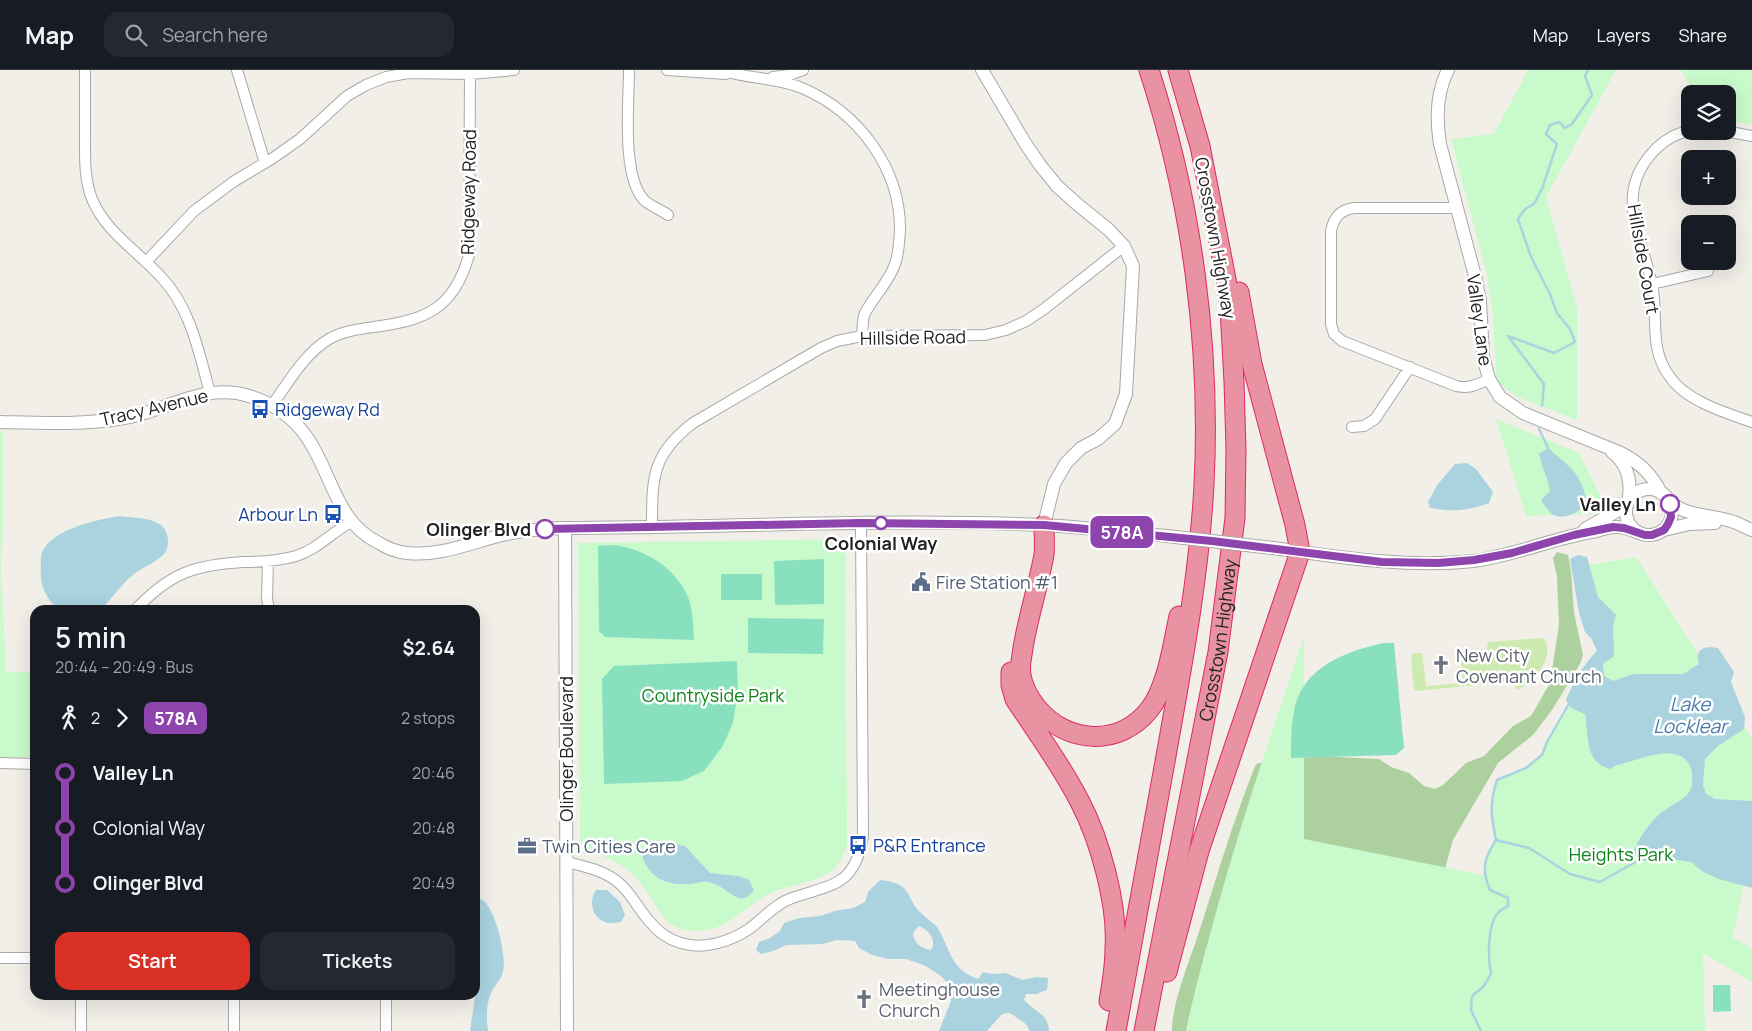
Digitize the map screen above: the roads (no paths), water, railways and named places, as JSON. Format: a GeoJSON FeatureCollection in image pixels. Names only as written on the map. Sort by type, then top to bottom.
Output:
{"type":"FeatureCollection","features":[{"type":"Feature","properties":{"kind":"highway","name":"Crosstown Highway"},"geometry":{"type":"LineString","coordinates":[[1116,1031],[1190,620],[1201,527],[1205,447],[1202,354],[1193,260],[1174,165],[1149,70]]}},
{"type":"Feature","properties":{"kind":"highway","name":"Crosstown Highway"},"geometry":{"type":"LineString","coordinates":[[1144,1031],[1218,652],[1235,518],[1235,411],[1230,309],[1200,146],[1178,70]]}},
{"type":"Feature","properties":{"kind":"highway"},"geometry":{"type":"LineString","coordinates":[[1152,1031],[1199,851],[1300,552],[1296,524],[1252,364],[1239,289],[1200,146]]}},
{"type":"Feature","properties":{"kind":"highway"},"geometry":{"type":"LineString","coordinates":[[1044,525],[1044,554],[1020,664],[1023,685],[1028,696],[1044,716],[1060,729],[1072,734],[1089,736],[1118,732],[1149,711],[1162,687],[1183,600],[1199,502],[1205,447]]}},
{"type":"Feature","properties":{"kind":"highway"},"geometry":{"type":"LineString","coordinates":[[1044,525],[1014,638],[1010,658],[1011,685],[1015,699],[1080,800],[1089,820],[1105,869],[1114,920],[1116,947],[1105,1031]]}},
{"type":"Feature","properties":{"kind":"street"},"geometry":{"type":"LineString","coordinates":[[85,70],[85,162],[91,197],[98,213],[108,227],[146,262],[172,291],[187,317],[210,393]]}},
{"type":"Feature","properties":{"kind":"street"},"geometry":{"type":"LineString","coordinates":[[237,70],[265,163]]}},
{"type":"Feature","properties":{"kind":"street"},"geometry":{"type":"LineString","coordinates":[[146,262],[194,211],[233,182],[300,139],[347,96],[366,85],[386,77],[408,73],[470,74],[514,70]]}},
{"type":"Feature","properties":{"kind":"street"},"geometry":{"type":"LineString","coordinates":[[629,70],[629,161],[632,177],[638,192],[646,201],[668,215]]}},
{"type":"Feature","properties":{"kind":"street"},"geometry":{"type":"LineString","coordinates":[[667,70],[750,76],[776,80],[823,98],[863,131],[878,152],[889,175],[896,197],[900,220],[900,243],[895,265],[864,315],[862,336]]}},
{"type":"Feature","properties":{"kind":"street"},"geometry":{"type":"LineString","coordinates":[[721,70],[733,74],[770,78],[790,75],[804,70]]}},
{"type":"Feature","properties":{"kind":"street"},"geometry":{"type":"LineString","coordinates":[[982,70],[1025,143],[1046,172],[1057,186],[1109,230],[1124,246],[1133,266],[1126,394],[1115,424],[1098,439],[1081,448],[1066,463],[1054,484],[1044,525]]}},
{"type":"Feature","properties":{"kind":"street","name":"Valley Lane"},"geometry":{"type":"LineString","coordinates":[[1448,70],[1440,90],[1437,126],[1440,144],[1476,280],[1480,301],[1483,356],[1489,380],[1500,398],[1523,413],[1635,460],[1646,469],[1663,495]]}},
{"type":"Feature","properties":{"kind":"street","name":"Ridgeway Road"},"geometry":{"type":"LineString","coordinates":[[272,405],[306,359],[317,347],[331,338],[346,332],[416,320],[431,312],[445,301],[456,288],[464,272],[469,255],[470,74]]}},
{"type":"Feature","properties":{"kind":"street"},"geometry":{"type":"LineString","coordinates":[[1736,133],[1752,136]]}},
{"type":"Feature","properties":{"kind":"street","name":"Hillside Court"},"geometry":{"type":"LineString","coordinates":[[1681,134],[1671,137],[1657,147],[1646,160],[1638,174],[1633,191],[1632,208],[1635,224],[1652,284],[1656,350],[1662,366],[1681,390],[1705,404],[1752,422]]}},
{"type":"Feature","properties":{"kind":"street"},"geometry":{"type":"LineString","coordinates":[[1457,208],[1354,208],[1346,209],[1338,214],[1333,222],[1331,231],[1331,324],[1334,334],[1342,341],[1464,388],[1489,380]]}},
{"type":"Feature","properties":{"kind":"street","name":"Hillside Road"},"geometry":{"type":"LineString","coordinates":[[652,526],[654,477],[660,461],[668,446],[693,423],[837,340],[862,336],[985,336],[1006,330],[1026,321],[1044,309],[1124,246]]}},
{"type":"Feature","properties":{"kind":"street"},"geometry":{"type":"LineString","coordinates":[[1652,284],[1708,271]]}},
{"type":"Feature","properties":{"kind":"street"},"geometry":{"type":"LineString","coordinates":[[1352,427],[1364,426],[1375,420],[1410,367]]}},
{"type":"Feature","properties":{"kind":"street","name":"Tracy Avenue"},"geometry":{"type":"LineString","coordinates":[[0,422],[83,423],[105,421],[127,418],[210,393],[246,395],[272,405],[295,423],[307,437],[335,497],[351,522],[371,540],[388,548],[406,553],[425,554],[507,534],[533,530],[861,523],[1044,525],[1167,536],[1400,563],[1438,563],[1474,560],[1512,553],[1574,535],[1614,527],[1639,533]]}},
{"type":"Feature","properties":{"kind":"street","name":"Valley Lane"},"geometry":{"type":"LineString","coordinates":[[1604,446],[1615,454],[1626,467],[1630,488],[1627,504]]}},
{"type":"Feature","properties":{"kind":"street"},"geometry":{"type":"LineString","coordinates":[[1734,522],[1689,524],[1652,535],[1639,533],[1626,517],[1627,504],[1632,497],[1645,490],[1652,490],[1663,495],[1680,509],[1734,522],[1752,530]]}},
{"type":"Feature","properties":{"kind":"street"},"geometry":{"type":"LineString","coordinates":[[1663,495],[1671,510],[1671,517],[1664,530]]}},
{"type":"Feature","properties":{"kind":"street","name":"Tracy Avenue"},"geometry":{"type":"LineString","coordinates":[[1574,535],[1627,504]]}},
{"type":"Feature","properties":{"kind":"street"},"geometry":{"type":"LineString","coordinates":[[140,605],[150,594],[168,581],[188,572],[208,565],[268,562],[297,556],[313,549],[351,522]]}},
{"type":"Feature","properties":{"kind":"street"},"geometry":{"type":"LineString","coordinates":[[566,862],[596,870],[609,876],[625,889],[650,923],[660,933],[686,945],[700,946],[734,937],[749,929],[775,907],[788,899],[834,885],[846,876],[855,864],[861,851],[863,836],[861,523]]}},
{"type":"Feature","properties":{"kind":"street","name":"Olinger Boulevard"},"geometry":{"type":"LineString","coordinates":[[565,528],[567,1031]]}},
{"type":"Feature","properties":{"kind":"street"},"geometry":{"type":"LineString","coordinates":[[268,562],[268,605]]}},
{"type":"Feature","properties":{"kind":"street"},"geometry":{"type":"LineString","coordinates":[[0,762],[30,764]]}},
{"type":"Feature","properties":{"kind":"street"},"geometry":{"type":"LineString","coordinates":[[0,958],[30,958]]}},
{"type":"Feature","properties":{"kind":"street"},"geometry":{"type":"LineString","coordinates":[[81,1000],[81,1031]]}},
{"type":"Feature","properties":{"kind":"street"},"geometry":{"type":"LineString","coordinates":[[234,1000],[234,1031]]}},
{"type":"Feature","properties":{"kind":"street"},"geometry":{"type":"LineString","coordinates":[[386,1000],[386,1031]]}},
{"type":"Feature","properties":{"kind":"water"},"geometry":{"type":"Polygon","coordinates":[[[1548,448],[1574,472],[1583,488],[1585,501],[1580,509],[1571,515],[1562,517],[1552,514],[1541,500],[1550,491],[1539,454],[1548,448]]]}},
{"type":"Feature","properties":{"kind":"water"},"geometry":{"type":"Polygon","coordinates":[[[1467,463],[1476,469],[1493,492],[1489,503],[1460,510],[1430,508],[1428,502],[1438,484],[1455,464],[1467,463]]]}},
{"type":"Feature","properties":{"kind":"water"},"geometry":{"type":"Polygon","coordinates":[[[120,516],[151,520],[158,523],[167,533],[168,541],[165,552],[129,578],[105,605],[54,605],[47,596],[41,581],[41,557],[46,545],[64,532],[100,520],[120,516]]]}},
{"type":"Feature","properties":{"kind":"water","name":"Lake Locklear"},"geometry":{"type":"Polygon","coordinates":[[[1578,555],[1587,557],[1598,597],[1616,615],[1613,626],[1614,656],[1603,664],[1604,676],[1613,681],[1633,674],[1683,674],[1699,664],[1699,651],[1709,647],[1718,648],[1734,672],[1731,682],[1745,717],[1744,729],[1718,746],[1705,759],[1703,785],[1706,794],[1715,799],[1752,801],[1752,888],[1719,879],[1703,872],[1691,862],[1639,860],[1634,852],[1645,830],[1654,820],[1662,812],[1683,798],[1690,790],[1692,770],[1684,758],[1676,754],[1656,754],[1617,765],[1610,769],[1596,760],[1592,754],[1589,747],[1585,714],[1571,708],[1566,700],[1579,674],[1597,651],[1591,638],[1585,632],[1579,613],[1570,559],[1578,555]]]}},
{"type":"Feature","properties":{"kind":"water"},"geometry":{"type":"Polygon","coordinates":[[[670,843],[685,846],[710,873],[738,876],[749,880],[754,890],[747,897],[741,898],[709,882],[680,884],[658,878],[647,867],[641,851],[657,844],[670,843]]]}},
{"type":"Feature","properties":{"kind":"water"},"geometry":{"type":"Polygon","coordinates":[[[880,880],[899,884],[904,888],[916,908],[937,928],[957,965],[969,975],[978,979],[983,972],[993,974],[1005,973],[1023,980],[1036,977],[1048,978],[1047,990],[1036,994],[1026,994],[1024,1000],[1044,1016],[1049,1031],[1030,1031],[1026,1024],[1010,1013],[1002,1014],[987,1031],[939,1031],[951,1001],[950,986],[941,976],[926,966],[906,959],[888,959],[872,955],[859,948],[855,941],[837,940],[823,944],[786,945],[761,954],[756,950],[759,942],[770,938],[780,931],[784,923],[799,918],[820,916],[853,908],[865,902],[868,892],[880,880]],[[919,926],[913,933],[916,943],[921,947],[931,950],[933,943],[931,936],[919,926]]]}},
{"type":"Feature","properties":{"kind":"water"},"geometry":{"type":"Polygon","coordinates":[[[596,890],[607,890],[620,902],[625,915],[621,922],[608,923],[598,918],[592,905],[596,890]]]}},
{"type":"Feature","properties":{"kind":"water"},"geometry":{"type":"Polygon","coordinates":[[[480,900],[486,903],[495,921],[499,932],[504,965],[503,972],[489,999],[488,1031],[470,1031],[475,1000],[480,1000],[480,900]]]}},
{"type":"Feature","properties":{"kind":"waterway"},"geometry":{"type":"LineString","coordinates":[[1542,406],[1544,384],[1508,336],[1554,353],[1575,342],[1570,329],[1557,313],[1550,294],[1531,257],[1518,219],[1525,209],[1534,204],[1542,189],[1557,144],[1546,134],[1550,125],[1559,122],[1565,128],[1572,124],[1592,95],[1585,76],[1588,70]]}},
{"type":"Feature","properties":{"kind":"waterway"},"geometry":{"type":"LineString","coordinates":[[1539,429],[1549,450]]}},
{"type":"Feature","properties":{"kind":"waterway"},"geometry":{"type":"LineString","coordinates":[[1481,1031],[1471,1010],[1472,996],[1483,987],[1491,974],[1489,951],[1492,925],[1494,918],[1499,912],[1508,906],[1508,898],[1490,890],[1485,876],[1486,859],[1496,840],[1492,810],[1494,788],[1497,780],[1526,768],[1542,755],[1547,742],[1570,702]]}},
{"type":"Feature","properties":{"kind":"waterway"},"geometry":{"type":"LineString","coordinates":[[1496,840],[1529,848],[1570,874],[1600,882],[1639,860]]}},
{"type":"Feature","properties":{"kind":"place","name":"Ridgeway Rd"},"geometry":{"type":"Point","coordinates":[260,409]}},
{"type":"Feature","properties":{"kind":"place","name":"Valley Ln"},"geometry":{"type":"Point","coordinates":[1670,504]}},
{"type":"Feature","properties":{"kind":"place","name":"Arbour Ln"},"geometry":{"type":"Point","coordinates":[333,514]}},
{"type":"Feature","properties":{"kind":"place","name":"Colonial Way"},"geometry":{"type":"Point","coordinates":[881,523]}},
{"type":"Feature","properties":{"kind":"place","name":"Olinger Blvd"},"geometry":{"type":"Point","coordinates":[545,529]}},
{"type":"Feature","properties":{"kind":"place","name":"Fire Station #1"},"geometry":{"type":"Point","coordinates":[921,582]}},
{"type":"Feature","properties":{"kind":"place","name":"New City Covenant Church"},"geometry":{"type":"Point","coordinates":[1441,665]}},
{"type":"Feature","properties":{"kind":"place","name":"P&R Entrance"},"geometry":{"type":"Point","coordinates":[858,845]}},
{"type":"Feature","properties":{"kind":"place","name":"Twin Cities Care"},"geometry":{"type":"Point","coordinates":[527,846]}},
{"type":"Feature","properties":{"kind":"place","name":"Meetinghouse Church"},"geometry":{"type":"Point","coordinates":[864,999]}},
{"type":"Feature","properties":{"kind":"park label","name":"Countryside Park"},"geometry":{"type":"Point","coordinates":[713,695]}},
{"type":"Feature","properties":{"kind":"park label","name":"Heights Park"},"geometry":{"type":"Point","coordinates":[1621,854]}}]}
